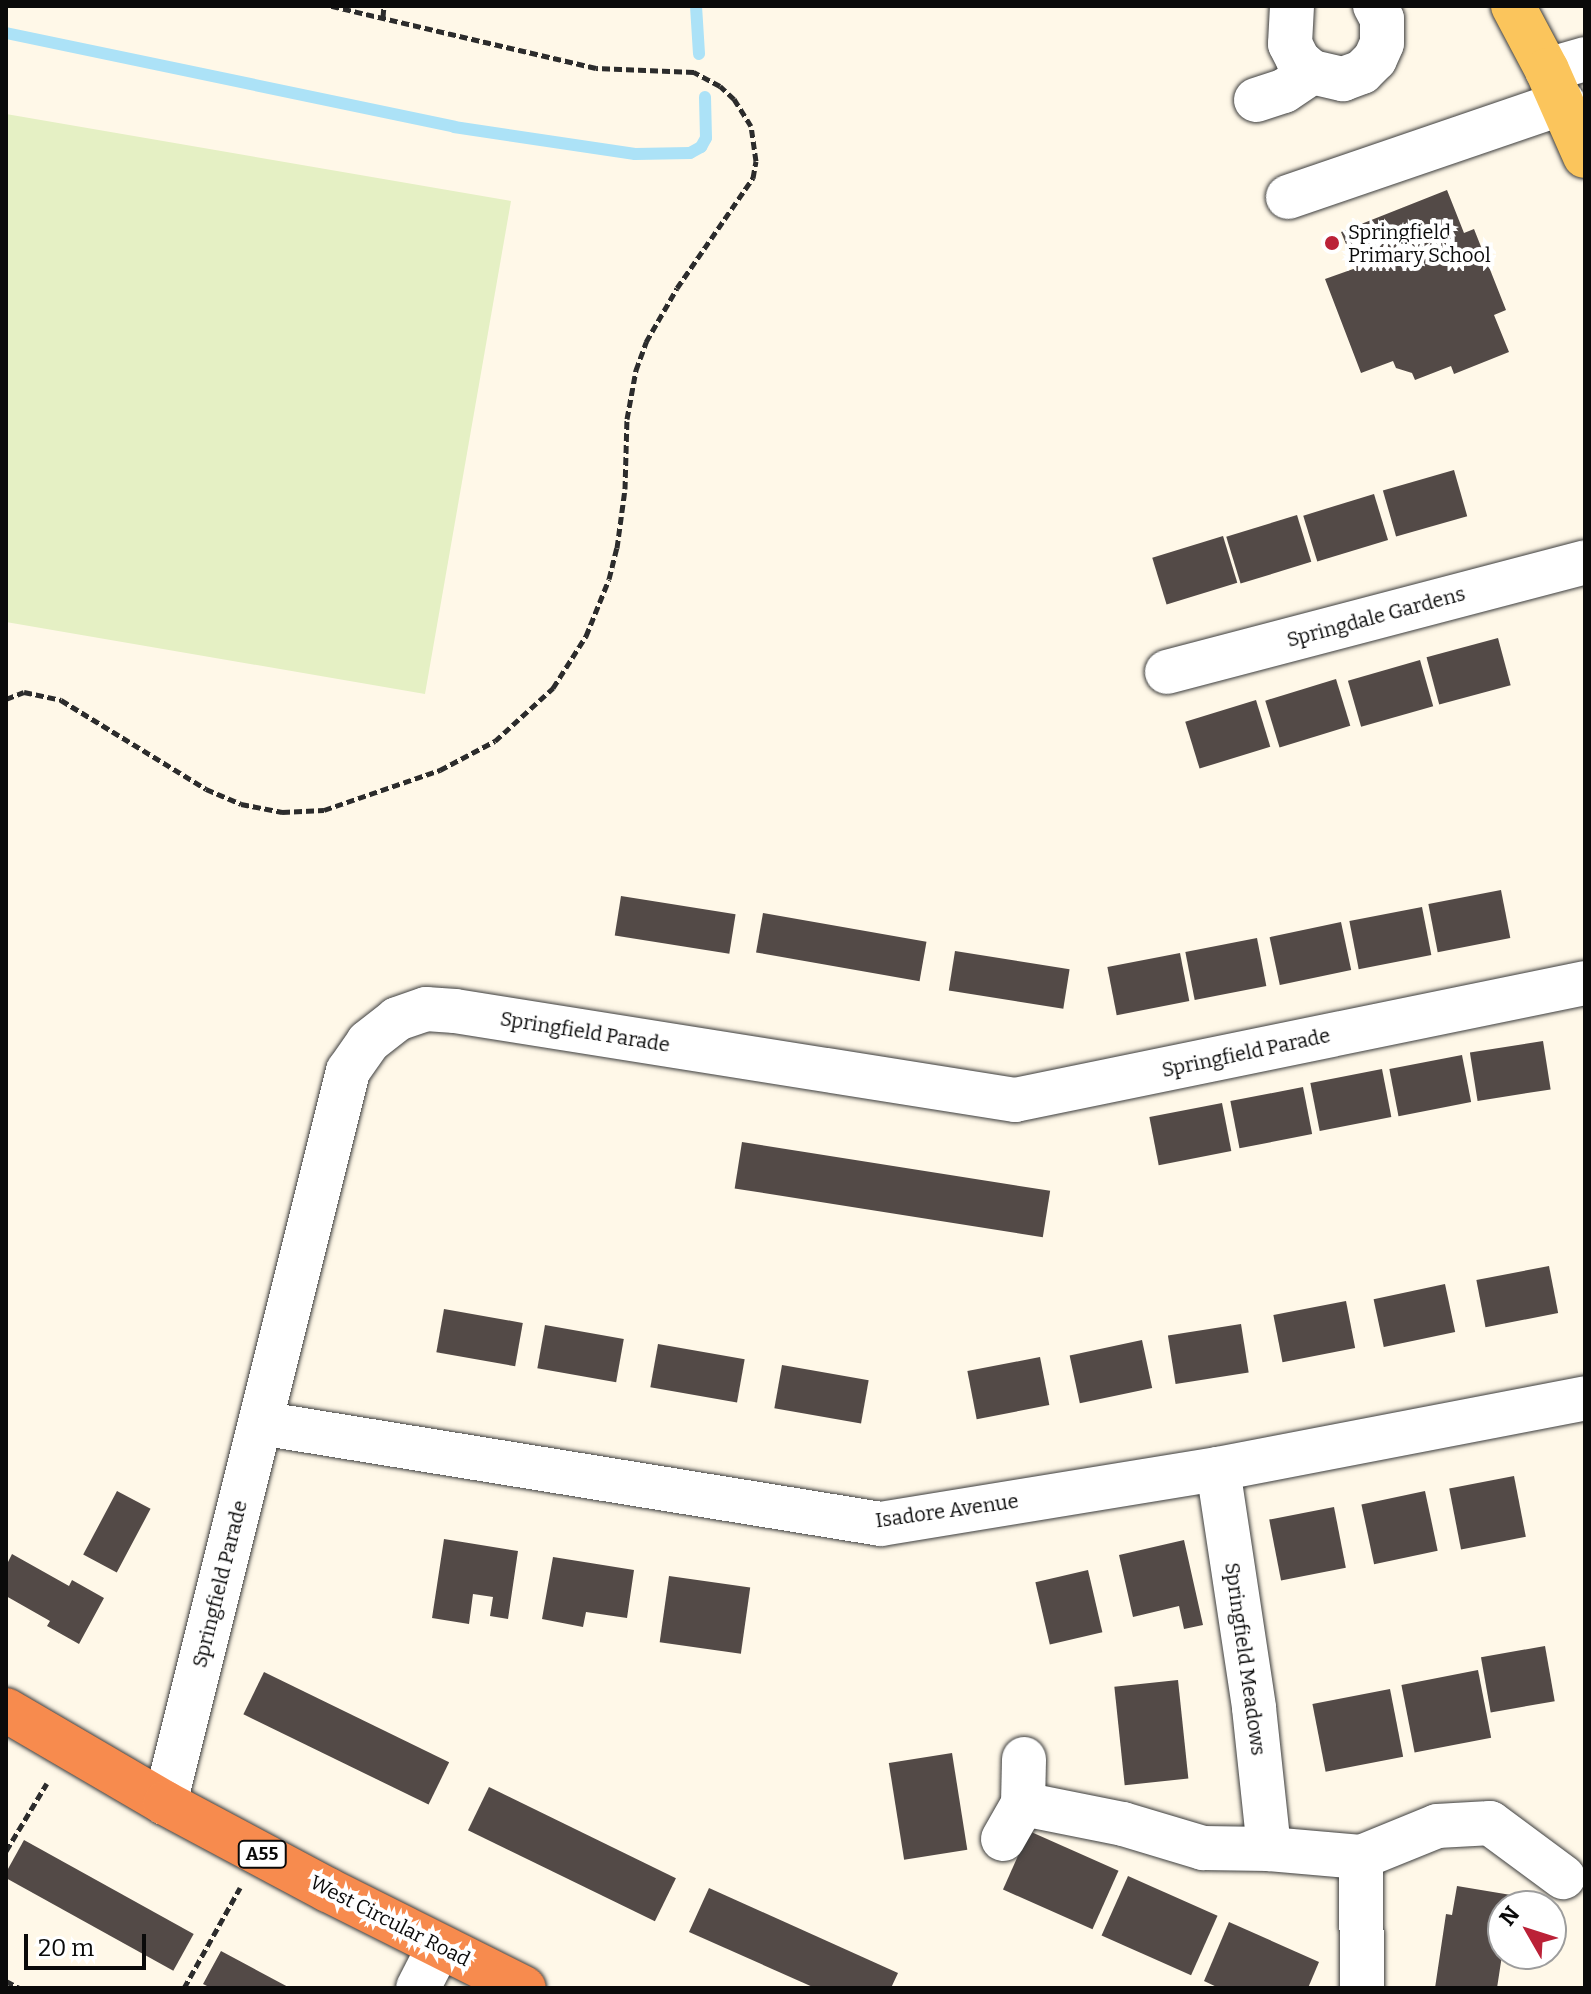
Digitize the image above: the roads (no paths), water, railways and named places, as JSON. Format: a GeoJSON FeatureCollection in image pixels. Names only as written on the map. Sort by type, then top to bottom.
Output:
{"type":"FeatureCollection","features":[{"type":"Feature","properties":{"kind":"highway","name":"West Circular Road"},"geometry":{"type":"LineString","coordinates":[[6,1710],[165,1803],[439,1947],[524,1988]]}},
{"type":"Feature","properties":{"kind":"main road"},"geometry":{"type":"LineString","coordinates":[[1513,6],[1565,77],[1585,156]]}},
{"type":"Feature","properties":{"kind":"street"},"geometry":{"type":"LineString","coordinates":[[1292,6],[1290,44],[1298,60],[1312,72],[1343,79],[1362,72],[1375,59],[1383,33],[1375,6]]}},
{"type":"Feature","properties":{"kind":"street"},"geometry":{"type":"LineString","coordinates":[[1256,100],[1284,91],[1312,72]]}},
{"type":"Feature","properties":{"kind":"street"},"geometry":{"type":"LineString","coordinates":[[1288,197],[1565,77]]}},
{"type":"Feature","properties":{"kind":"street","name":"Springdale Gardens"},"geometry":{"type":"LineString","coordinates":[[1167,672],[1585,562]]}},
{"type":"Feature","properties":{"kind":"street","name":"Springfield Parade"},"geometry":{"type":"LineString","coordinates":[[165,1803],[348,1071],[368,1042],[397,1019],[426,1009],[1015,1100],[1585,983]]}},
{"type":"Feature","properties":{"kind":"street","name":"Isadore Avenue"},"geometry":{"type":"LineString","coordinates":[[260,1423],[881,1524],[1218,1469],[1585,1398]]}},
{"type":"Feature","properties":{"kind":"street","name":"Springfield Meadows"},"geometry":{"type":"LineString","coordinates":[[1218,1469],[1254,1708],[1269,1849]]}},
{"type":"Feature","properties":{"kind":"street"},"geometry":{"type":"LineString","coordinates":[[1024,1759],[1013,1821],[1123,1824],[1203,1848],[1269,1849],[1361,1857],[1437,1826],[1490,1823],[1563,1877]]}},
{"type":"Feature","properties":{"kind":"street"},"geometry":{"type":"LineString","coordinates":[[1361,1857],[1362,1988]]}},
{"type":"Feature","properties":{"kind":"street"},"geometry":{"type":"LineString","coordinates":[[418,1988],[439,1947]]}},
{"type":"Feature","properties":{"kind":"waterway"},"geometry":{"type":"LineString","coordinates":[[696,6],[699,54]]}},
{"type":"Feature","properties":{"kind":"waterway"},"geometry":{"type":"LineString","coordinates":[[6,33],[454,127],[635,154],[690,153],[701,147],[706,138],[705,97]]}},
{"type":"Feature","properties":{"kind":"place","name":"Springfield Primary School"},"geometry":{"type":"Point","coordinates":[1332,243]}}]}
